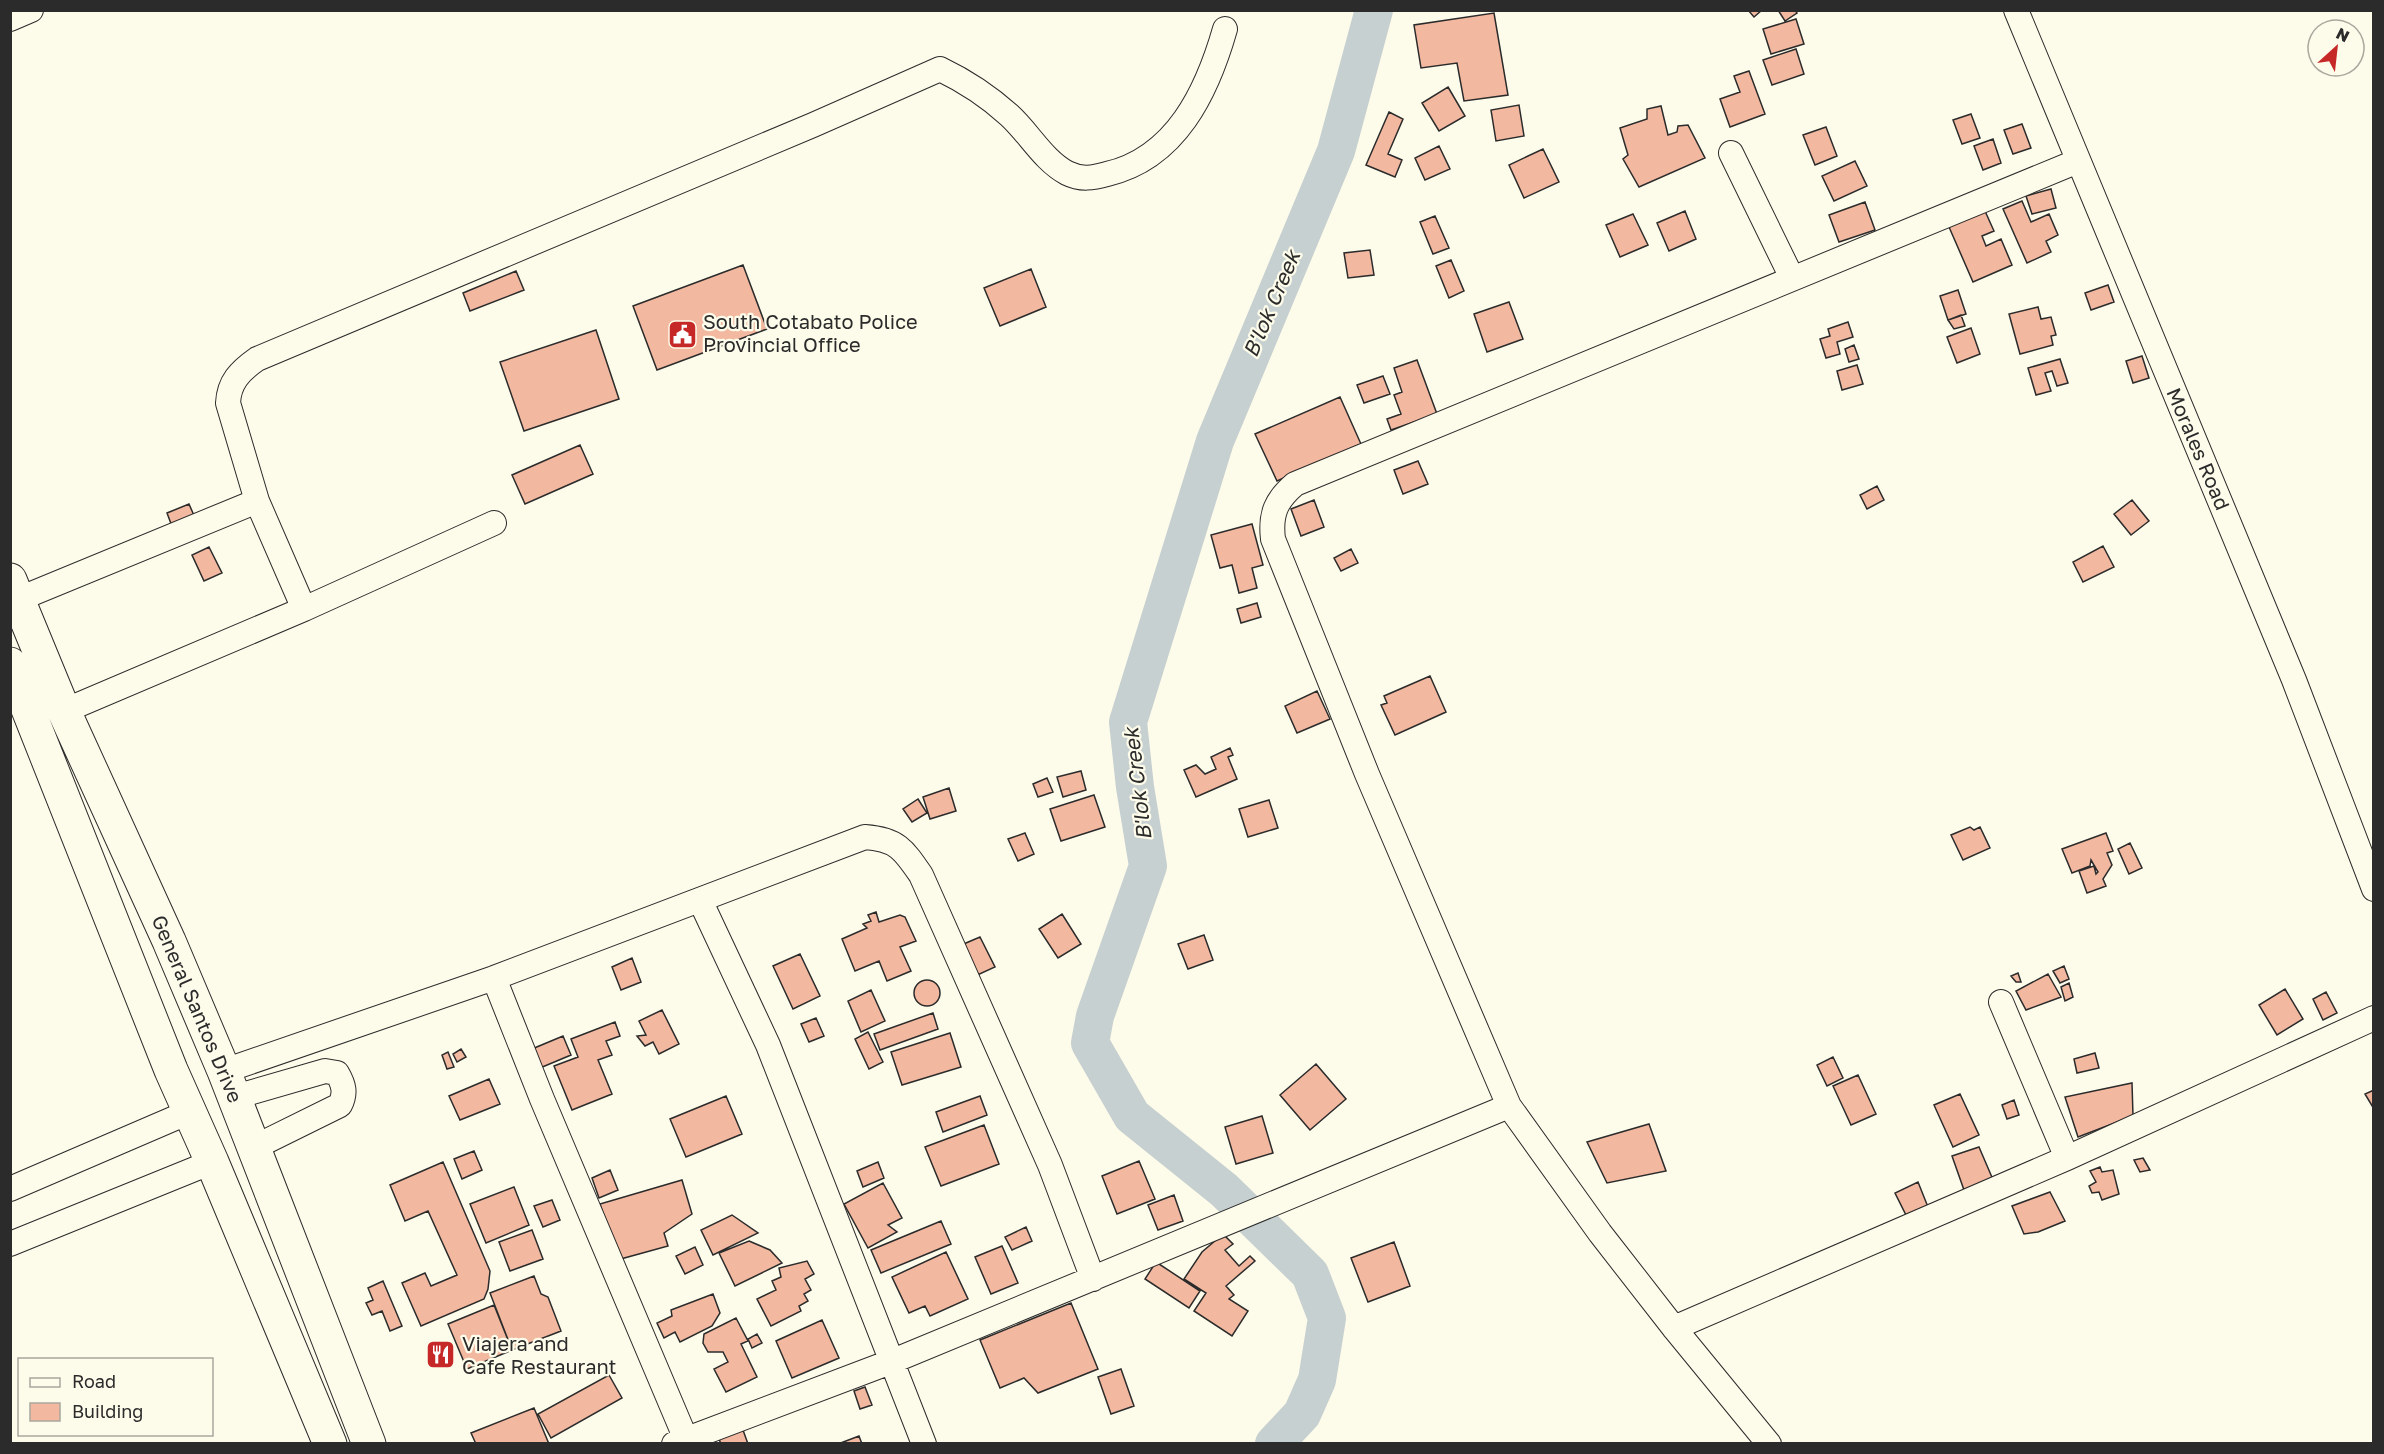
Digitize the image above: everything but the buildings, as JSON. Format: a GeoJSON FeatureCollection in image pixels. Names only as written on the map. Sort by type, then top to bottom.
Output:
{"type":"FeatureCollection","features":[{"type":"Feature","properties":{"kind":"highway","name":"General Santos Drive"},"geometry":{"type":"LineString","coordinates":[[15,590],[64,711],[170,940],[230,1084],[369,1443]]}},
{"type":"Feature","properties":{"kind":"highway"},"geometry":{"type":"LineString","coordinates":[[10,664],[189,1112],[330,1443]]}},
{"type":"Feature","properties":{"kind":"street"},"geometry":{"type":"LineString","coordinates":[[10,19],[31,10]]}},
{"type":"Feature","properties":{"kind":"street","name":"Morales Road"},"geometry":{"type":"LineString","coordinates":[[2016,10],[2294,680],[2373,890]]}},
{"type":"Feature","properties":{"kind":"street"},"geometry":{"type":"LineString","coordinates":[[304,609],[257,501],[228,403],[228,392],[233,380],[243,368],[257,359],[940,69],[962,79],[1010,116],[1051,162],[1068,174],[1088,179],[1128,168],[1152,154],[1196,105],[1210,76],[1225,29]]}},
{"type":"Feature","properties":{"kind":"street"},"geometry":{"type":"LineString","coordinates":[[1731,153],[1792,278]]}},
{"type":"Feature","properties":{"kind":"street"},"geometry":{"type":"LineString","coordinates":[[1769,1443],[1674,1328],[1600,1233],[1509,1106],[1367,774],[1273,539],[1271,522],[1274,508],[1283,494],[1295,484],[2078,160]]}},
{"type":"Feature","properties":{"kind":"street"},"geometry":{"type":"LineString","coordinates":[[15,590],[257,501]]}},
{"type":"Feature","properties":{"kind":"street"},"geometry":{"type":"LineString","coordinates":[[64,711],[304,609],[494,523]]}},
{"type":"Feature","properties":{"kind":"street"},"geometry":{"type":"LineString","coordinates":[[230,1084],[494,978],[865,837],[891,841],[905,851],[921,875],[1050,1165],[1093,1279]]}},
{"type":"Feature","properties":{"kind":"street"},"geometry":{"type":"LineString","coordinates":[[700,900],[768,1046],[924,1443]]}},
{"type":"Feature","properties":{"kind":"street"},"geometry":{"type":"LineString","coordinates":[[494,978],[683,1442],[893,1361],[1509,1106]]}},
{"type":"Feature","properties":{"kind":"street"},"geometry":{"type":"LineString","coordinates":[[2001,1002],[2067,1158]]}},
{"type":"Feature","properties":{"kind":"street"},"geometry":{"type":"LineString","coordinates":[[1674,1328],[2067,1158],[2373,1018]]}},
{"type":"Feature","properties":{"kind":"street"},"geometry":{"type":"LineString","coordinates":[[230,1084],[325,1071],[338,1073],[344,1083],[345,1096],[340,1105],[255,1146]]}},
{"type":"Feature","properties":{"kind":"street"},"geometry":{"type":"LineString","coordinates":[[10,1189],[189,1112]]}},
{"type":"Feature","properties":{"kind":"street"},"geometry":{"type":"LineString","coordinates":[[10,1244],[212,1162]]}},
{"type":"Feature","properties":{"kind":"waterway","name":"B'lok Creek"},"geometry":{"type":"LineString","coordinates":[[1274,1444],[1302,1414],[1317,1380],[1327,1318],[1310,1274],[1224,1190],[1132,1116],[1090,1043],[1095,1016],[1148,866],[1135,787],[1128,722],[1215,441],[1336,151],[1374,10]]}},
{"type":"Feature","properties":{"kind":"place","name":"South Cotabato Police Provincial Office"},"geometry":{"type":"Point","coordinates":[682,334]}},
{"type":"Feature","properties":{"kind":"place","name":"Viajera and Cafe Restaurant"},"geometry":{"type":"Point","coordinates":[441,1355]}}]}
